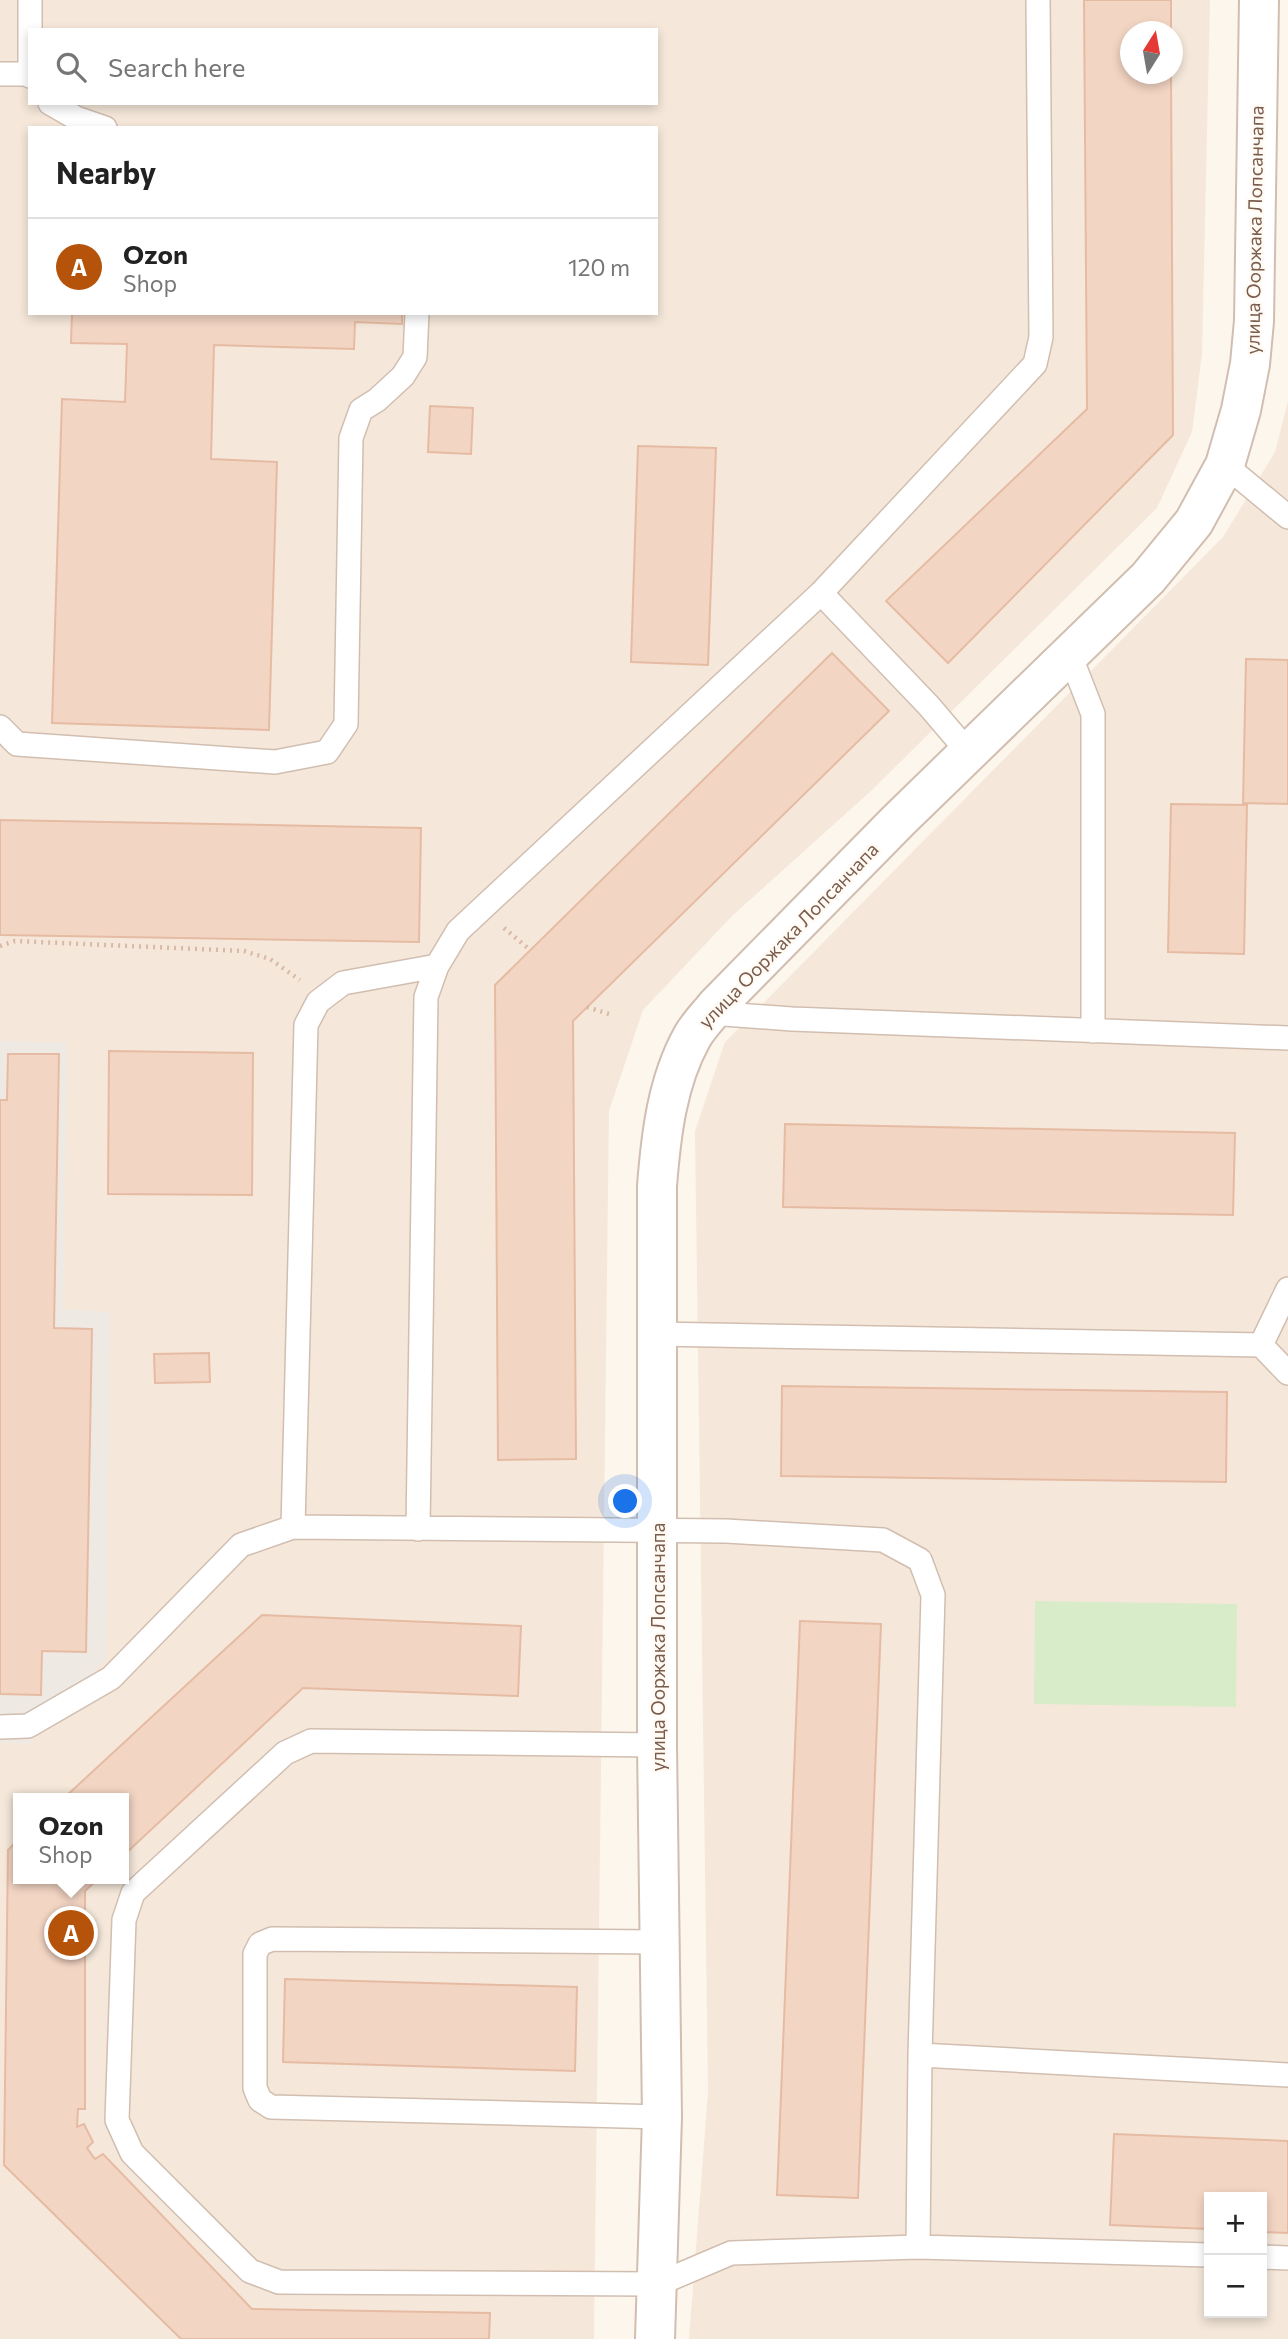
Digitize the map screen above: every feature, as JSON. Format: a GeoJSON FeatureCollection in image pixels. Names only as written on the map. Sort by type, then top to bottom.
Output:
{"type":"FeatureCollection","features":[{"type":"Feature","properties":{"kind":"street","name":"улица Ооржака Лопсанчапа"},"geometry":{"type":"LineString","coordinates":[[655,2339],[662,2117],[657,1745],[657,1186],[661,1132],[677,1069],[693,1035],[710,1013],[775,945],[1148,578],[1194,522],[1225,465],[1241,410],[1250,364],[1254,321],[1259,0]]}},
{"type":"Feature","properties":{"kind":"lane"},"geometry":{"type":"LineString","coordinates":[[30,0],[30,28]]}},
{"type":"Feature","properties":{"kind":"lane"},"geometry":{"type":"LineString","coordinates":[[418,1529],[426,997],[437,966],[458,931],[821,593],[1035,364],[1041,337],[1038,0]]}},
{"type":"Feature","properties":{"kind":"lane"},"geometry":{"type":"LineString","coordinates":[[0,74],[28,75]]}},
{"type":"Feature","properties":{"kind":"lane"},"geometry":{"type":"LineString","coordinates":[[53,105],[76,118],[99,126]]}},
{"type":"Feature","properties":{"kind":"lane"},"geometry":{"type":"LineString","coordinates":[[0,727],[17,744],[275,762],[327,752],[345,724],[351,438],[361,410],[377,400],[402,376],[415,356],[417,315]]}},
{"type":"Feature","properties":{"kind":"lane"},"geometry":{"type":"LineString","coordinates":[[1225,465],[1288,517]]}},
{"type":"Feature","properties":{"kind":"lane"},"geometry":{"type":"LineString","coordinates":[[821,593],[970,753]]}},
{"type":"Feature","properties":{"kind":"lane"},"geometry":{"type":"LineString","coordinates":[[1070,655],[1093,714],[1093,1031]]}},
{"type":"Feature","properties":{"kind":"lane"},"geometry":{"type":"LineString","coordinates":[[293,1527],[306,1025],[318,1002],[343,983],[437,966]]}},
{"type":"Feature","properties":{"kind":"lane"},"geometry":{"type":"LineString","coordinates":[[710,1013],[792,1019],[1288,1038]]}},
{"type":"Feature","properties":{"kind":"lane"},"geometry":{"type":"LineString","coordinates":[[1261,1345],[1288,1289]]}},
{"type":"Feature","properties":{"kind":"lane"},"geometry":{"type":"LineString","coordinates":[[657,1334],[1261,1345],[1288,1373]]}},
{"type":"Feature","properties":{"kind":"lane"},"geometry":{"type":"LineString","coordinates":[[0,1727],[27,1726],[111,1678],[241,1545],[293,1527],[726,1531],[883,1540],[920,1560],[933,1595],[920,2055],[918,2247]]}},
{"type":"Feature","properties":{"kind":"lane"},"geometry":{"type":"LineString","coordinates":[[657,1745],[311,1741],[285,1753],[133,1893],[124,1920],[117,2120],[132,2154],[250,2271],[279,2282],[658,2284],[731,2253],[918,2247],[1204,2255]]}},
{"type":"Feature","properties":{"kind":"lane"},"geometry":{"type":"LineString","coordinates":[[660,1942],[272,1939],[260,1944],[255,1954],[256,2088],[260,2100],[271,2107],[662,2117]]}},
{"type":"Feature","properties":{"kind":"lane"},"geometry":{"type":"LineString","coordinates":[[920,2055],[1288,2075]]}},
{"type":"Feature","properties":{"kind":"lane"},"geometry":{"type":"LineString","coordinates":[[1267,2257],[1288,2258]]}},
{"type":"Feature","properties":{"kind":"path"},"geometry":{"type":"LineString","coordinates":[[0,946],[15,941],[244,951],[270,959],[297,977],[318,1002]]}},
{"type":"Feature","properties":{"kind":"path"},"geometry":{"type":"LineString","coordinates":[[587,1007],[612,1015]]}},
{"type":"Feature","properties":{"kind":"shaded area"},"geometry":{"type":"Polygon","coordinates":[[[0,0],[1210,0],[1202,354],[1192,432],[1157,508],[871,791],[733,915],[643,1010],[609,1111],[594,2339],[0,2339],[0,0]]]}},
{"type":"Feature","properties":{"kind":"shaded area"},"geometry":{"type":"Polygon","coordinates":[[[1288,401],[1288,2339],[689,2339],[708,2092],[695,1131],[725,1042],[1223,537],[1275,452],[1288,401]]]}},
{"type":"Feature","properties":{"kind":"shaded area"},"geometry":{"type":"Polygon","coordinates":[[[0,1041],[67,1043],[63,1309],[110,1312],[106,1658],[29,1744],[0,1742],[0,1041]]]}},
{"type":"Feature","properties":{"kind":"green space"},"geometry":{"type":"Polygon","coordinates":[[[1035,1601],[1237,1604],[1236,1707],[1034,1704],[1035,1601]]]}},
{"type":"Feature","properties":{"kind":"building"},"geometry":{"type":"Polygon","coordinates":[[[1084,0],[1171,0],[1171,21],[1120,21],[1120,84],[1171,84],[1173,435],[948,663],[886,601],[1087,409],[1084,0]]]}},
{"type":"Feature","properties":{"kind":"building"},"geometry":{"type":"Polygon","coordinates":[[[72,315],[402,315],[402,324],[355,322],[354,349],[214,345],[211,459],[277,462],[269,730],[52,723],[62,399],[125,402],[127,344],[71,343],[72,315]]]}},
{"type":"Feature","properties":{"kind":"building"},"geometry":{"type":"Polygon","coordinates":[[[430,406],[473,408],[471,454],[428,452],[430,406]]]}},
{"type":"Feature","properties":{"kind":"building"},"geometry":{"type":"Polygon","coordinates":[[[638,446],[716,448],[708,665],[631,662],[638,446]]]}},
{"type":"Feature","properties":{"kind":"building"},"geometry":{"type":"Polygon","coordinates":[[[832,653],[889,711],[573,1021],[576,1459],[498,1460],[495,985],[832,653]]]}},
{"type":"Feature","properties":{"kind":"building"},"geometry":{"type":"Polygon","coordinates":[[[1246,659],[1288,660],[1288,804],[1243,803],[1246,659]]]}},
{"type":"Feature","properties":{"kind":"building"},"geometry":{"type":"Polygon","coordinates":[[[1171,804],[1247,805],[1244,954],[1168,952],[1171,804]]]}},
{"type":"Feature","properties":{"kind":"building"},"geometry":{"type":"Polygon","coordinates":[[[0,820],[421,828],[419,942],[0,935],[0,820]]]}},
{"type":"Feature","properties":{"kind":"building"},"geometry":{"type":"Polygon","coordinates":[[[109,1051],[253,1053],[252,1195],[108,1194],[109,1051]]]}},
{"type":"Feature","properties":{"kind":"building"},"geometry":{"type":"Polygon","coordinates":[[[8,1054],[59,1054],[54,1328],[92,1329],[86,1652],[42,1651],[41,1695],[0,1694],[0,1100],[7,1100],[8,1054]]]}},
{"type":"Feature","properties":{"kind":"building"},"geometry":{"type":"Polygon","coordinates":[[[785,1124],[1235,1133],[1233,1215],[783,1207],[785,1124]]]}},
{"type":"Feature","properties":{"kind":"building"},"geometry":{"type":"Polygon","coordinates":[[[209,1353],[210,1382],[155,1383],[154,1354],[209,1353]]]}},
{"type":"Feature","properties":{"kind":"building"},"geometry":{"type":"Polygon","coordinates":[[[782,1386],[1227,1392],[1226,1482],[781,1476],[782,1386]]]}},
{"type":"Feature","properties":{"kind":"building"},"geometry":{"type":"Polygon","coordinates":[[[262,1615],[521,1626],[518,1696],[303,1688],[129,1850],[129,1793],[69,1793],[262,1615]]]}},
{"type":"Feature","properties":{"kind":"building"},"geometry":{"type":"Polygon","coordinates":[[[800,1621],[881,1624],[858,2198],[777,2195],[800,1621]]]}},
{"type":"Feature","properties":{"kind":"building"},"geometry":{"type":"Polygon","coordinates":[[[13,1845],[13,1884],[93,1884],[85,1891],[85,2109],[78,2109],[77,2127],[84,2124],[93,2142],[87,2148],[95,2159],[103,2154],[252,2309],[490,2313],[489,2339],[181,2339],[4,2165],[8,1850],[13,1845]]]}},
{"type":"Feature","properties":{"kind":"building"},"geometry":{"type":"Polygon","coordinates":[[[285,1979],[577,1987],[575,2071],[283,2062],[285,1979]]]}},
{"type":"Feature","properties":{"kind":"building"},"geometry":{"type":"Polygon","coordinates":[[[1114,2134],[1288,2141],[1288,2233],[1267,2232],[1267,2192],[1204,2192],[1204,2229],[1110,2225],[1114,2134]]]}},
{"type":"Feature","properties":{"kind":"place","name":"Ozon"},"geometry":{"type":"Point","coordinates":[71,1933]}}]}
